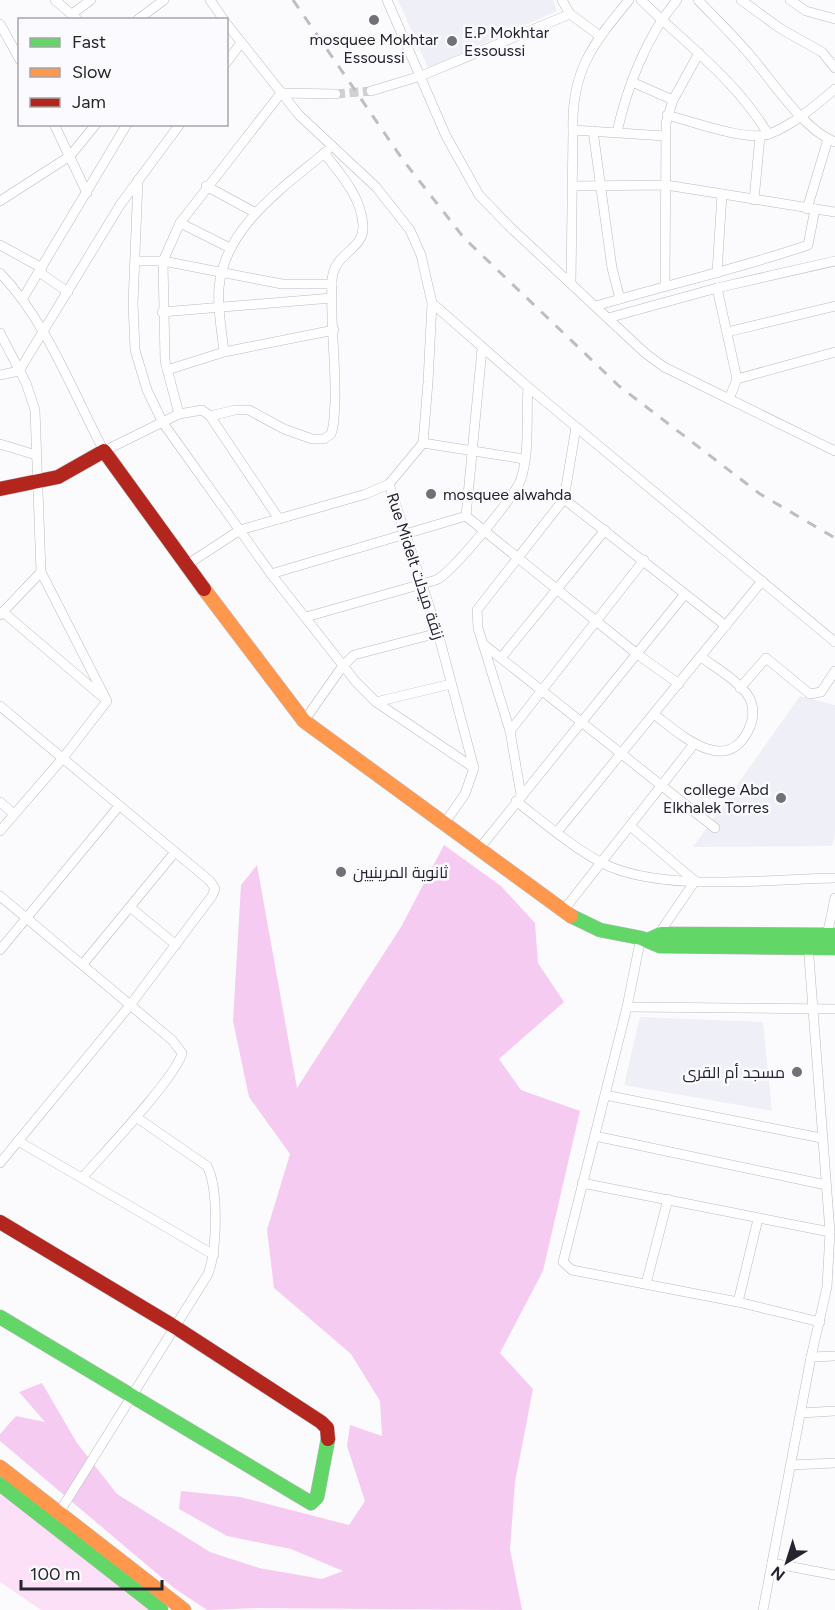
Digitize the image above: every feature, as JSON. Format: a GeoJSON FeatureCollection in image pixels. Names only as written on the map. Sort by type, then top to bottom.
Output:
{"type":"FeatureCollection","features":[{"type":"Feature","properties":{"kind":"street"},"geometry":{"type":"LineString","coordinates":[[55,0],[75,17],[91,0]]}},
{"type":"Feature","properties":{"kind":"street"},"geometry":{"type":"LineString","coordinates":[[140,18],[164,0]]}},
{"type":"Feature","properties":{"kind":"street"},"geometry":{"type":"LineString","coordinates":[[210,0],[221,16]]}},
{"type":"Feature","properties":{"kind":"street"},"geometry":{"type":"LineString","coordinates":[[387,0],[446,136],[479,195],[645,353],[664,367],[835,451]]}},
{"type":"Feature","properties":{"kind":"street"},"geometry":{"type":"LineString","coordinates":[[562,0],[570,14],[600,36]]}},
{"type":"Feature","properties":{"kind":"street"},"geometry":{"type":"LineString","coordinates":[[571,283],[573,130],[577,81],[600,36],[629,0]]}},
{"type":"Feature","properties":{"kind":"street"},"geometry":{"type":"LineString","coordinates":[[641,0],[736,90],[764,135],[754,200]]}},
{"type":"Feature","properties":{"kind":"street"},"geometry":{"type":"LineString","coordinates":[[617,132],[624,102],[661,19],[677,0]]}},
{"type":"Feature","properties":{"kind":"street"},"geometry":{"type":"LineString","coordinates":[[596,306],[808,245],[811,209],[831,141],[801,116],[749,54],[698,0]]}},
{"type":"Feature","properties":{"kind":"street"},"geometry":{"type":"LineString","coordinates":[[741,0],[781,29],[826,54],[835,68]]}},
{"type":"Feature","properties":{"kind":"street"},"geometry":{"type":"LineString","coordinates":[[790,0],[806,11],[835,19]]}},
{"type":"Feature","properties":{"kind":"street"},"geometry":{"type":"LineString","coordinates":[[371,91],[421,76],[570,14]]}},
{"type":"Feature","properties":{"kind":"street"},"geometry":{"type":"LineString","coordinates":[[210,416],[243,409],[298,435],[320,440],[328,437],[334,422],[336,372],[332,298],[334,267],[341,257],[361,240],[363,225],[356,198],[328,150],[228,26]]}},
{"type":"Feature","properties":{"kind":"street"},"geometry":{"type":"LineString","coordinates":[[1,28],[18,57]]}},
{"type":"Feature","properties":{"kind":"street"},"geometry":{"type":"LineString","coordinates":[[228,60],[241,43]]}},
{"type":"Feature","properties":{"kind":"street"},"geometry":{"type":"LineString","coordinates":[[665,285],[665,136],[668,115],[673,100],[699,54]]}},
{"type":"Feature","properties":{"kind":"street"},"geometry":{"type":"LineString","coordinates":[[633,82],[673,100]]}},
{"type":"Feature","properties":{"kind":"street"},"geometry":{"type":"LineString","coordinates":[[668,115],[764,135],[801,116],[834,92]]}},
{"type":"Feature","properties":{"kind":"street"},"geometry":{"type":"LineString","coordinates":[[281,93],[336,94]]}},
{"type":"Feature","properties":{"kind":"street"},"geometry":{"type":"LineString","coordinates":[[179,414],[167,370],[162,312],[163,261],[180,223],[206,186],[281,93]]}},
{"type":"Feature","properties":{"kind":"street"},"geometry":{"type":"LineString","coordinates":[[55,126],[87,193]]}},
{"type":"Feature","properties":{"kind":"street"},"geometry":{"type":"LineString","coordinates":[[0,201],[70,156],[94,126]]}},
{"type":"Feature","properties":{"kind":"street"},"geometry":{"type":"LineString","coordinates":[[23,298],[126,126]]}},
{"type":"Feature","properties":{"kind":"street"},"geometry":{"type":"LineString","coordinates":[[0,375],[19,371],[112,217],[178,126]]}},
{"type":"Feature","properties":{"kind":"street"},"geometry":{"type":"LineString","coordinates":[[573,130],[665,136]]}},
{"type":"Feature","properties":{"kind":"street"},"geometry":{"type":"LineString","coordinates":[[593,130],[612,268],[620,299]]}},
{"type":"Feature","properties":{"kind":"street"},"geometry":{"type":"LineString","coordinates":[[224,352],[219,307],[221,273],[230,248],[256,213],[328,150]]}},
{"type":"Feature","properties":{"kind":"street"},"geometry":{"type":"LineString","coordinates":[[328,150],[376,187],[410,230],[421,255],[432,303],[423,443],[524,459]]}},
{"type":"Feature","properties":{"kind":"street"},"geometry":{"type":"LineString","coordinates":[[138,180],[137,261],[133,304],[135,350],[147,390],[163,423],[271,574],[342,667],[376,702],[474,768],[465,794],[444,824]]}},
{"type":"Feature","properties":{"kind":"street"},"geometry":{"type":"LineString","coordinates":[[572,186],[666,185],[835,212]]}},
{"type":"Feature","properties":{"kind":"street"},"geometry":{"type":"LineString","coordinates":[[206,186],[256,213]]}},
{"type":"Feature","properties":{"kind":"street"},"geometry":{"type":"LineString","coordinates":[[717,273],[722,194]]}},
{"type":"Feature","properties":{"kind":"street"},"geometry":{"type":"LineString","coordinates":[[180,223],[230,248]]}},
{"type":"Feature","properties":{"kind":"street"},"geometry":{"type":"LineString","coordinates":[[0,245],[40,270],[68,292]]}},
{"type":"Feature","properties":{"kind":"street"},"geometry":{"type":"LineString","coordinates":[[137,261],[163,261],[282,284],[332,284]]}},
{"type":"Feature","properties":{"kind":"street"},"geometry":{"type":"LineString","coordinates":[[608,318],[717,288],[835,261]]}},
{"type":"Feature","properties":{"kind":"street"},"geometry":{"type":"LineString","coordinates":[[0,273],[23,298],[43,329],[104,451],[278,690],[304,721],[563,911],[586,925],[606,932],[653,939],[830,942],[835,898]]}},
{"type":"Feature","properties":{"kind":"street"},"geometry":{"type":"LineString","coordinates":[[717,288],[737,379],[729,399]]}},
{"type":"Feature","properties":{"kind":"street"},"geometry":{"type":"LineString","coordinates":[[162,312],[332,298]]}},
{"type":"Feature","properties":{"kind":"street"},"geometry":{"type":"LineString","coordinates":[[432,303],[482,349],[835,642]]}},
{"type":"Feature","properties":{"kind":"street"},"geometry":{"type":"LineString","coordinates":[[727,332],[835,306]]}},
{"type":"Feature","properties":{"kind":"street"},"geometry":{"type":"LineString","coordinates":[[167,370],[224,352],[334,330]]}},
{"type":"Feature","properties":{"kind":"street"},"geometry":{"type":"LineString","coordinates":[[0,333],[30,392],[35,410],[41,572],[107,701]]}},
{"type":"Feature","properties":{"kind":"street"},"geometry":{"type":"LineString","coordinates":[[466,516],[482,349]]}},
{"type":"Feature","properties":{"kind":"street"},"geometry":{"type":"LineString","coordinates":[[737,379],[835,352]]}},
{"type":"Feature","properties":{"kind":"street"},"geometry":{"type":"LineString","coordinates":[[306,617],[436,580],[446,574],[516,488],[524,459],[528,387]]}},
{"type":"Feature","properties":{"kind":"street"},"geometry":{"type":"LineString","coordinates":[[0,489],[58,477],[104,451],[179,414],[196,409],[210,416],[279,519]]}},
{"type":"Feature","properties":{"kind":"street"},"geometry":{"type":"LineString","coordinates":[[576,427],[564,499],[477,610],[478,628],[510,731],[518,798],[557,832],[601,862],[645,877],[695,881],[835,878]]}},
{"type":"Feature","properties":{"kind":"street","name":"Rue Midelt زنقة ميدلت"},"geometry":{"type":"LineString","coordinates":[[423,443],[389,484],[438,633],[474,768]]}},
{"type":"Feature","properties":{"kind":"street"},"geometry":{"type":"LineString","coordinates":[[0,444],[36,455]]}},
{"type":"Feature","properties":{"kind":"street"},"geometry":{"type":"LineString","coordinates":[[188,564],[240,530],[366,494],[389,484]]}},
{"type":"Feature","properties":{"kind":"street"},"geometry":{"type":"LineString","coordinates":[[564,499],[726,626]]}},
{"type":"Feature","properties":{"kind":"street"},"geometry":{"type":"LineString","coordinates":[[466,516],[637,654],[679,684]]}},
{"type":"Feature","properties":{"kind":"street"},"geometry":{"type":"LineString","coordinates":[[271,574],[406,536],[466,516]]}},
{"type":"Feature","properties":{"kind":"street"},"geometry":{"type":"LineString","coordinates":[[501,658],[605,530]]}},
{"type":"Feature","properties":{"kind":"street"},"geometry":{"type":"LineString","coordinates":[[510,731],[540,689],[644,560]]}},
{"type":"Feature","properties":{"kind":"street"},"geometry":{"type":"LineString","coordinates":[[41,572],[1,613],[107,701]]}},
{"type":"Feature","properties":{"kind":"street"},"geometry":{"type":"LineString","coordinates":[[557,832],[655,715],[762,581]]}},
{"type":"Feature","properties":{"kind":"street"},"geometry":{"type":"LineString","coordinates":[[479,849],[685,594]]}},
{"type":"Feature","properties":{"kind":"street"},"geometry":{"type":"LineString","coordinates":[[304,721],[342,667],[361,652],[438,633]]}},
{"type":"Feature","properties":{"kind":"street"},"geometry":{"type":"LineString","coordinates":[[483,644],[715,828]]}},
{"type":"Feature","properties":{"kind":"street"},"geometry":{"type":"LineString","coordinates":[[655,715],[694,744],[711,751],[723,751],[735,747],[745,738],[752,723],[753,711],[750,699],[740,688],[701,657]]}},
{"type":"Feature","properties":{"kind":"street"},"geometry":{"type":"LineString","coordinates":[[740,688],[766,658],[810,694],[820,692],[835,671]]}},
{"type":"Feature","properties":{"kind":"street"},"geometry":{"type":"LineString","coordinates":[[376,702],[451,684]]}},
{"type":"Feature","properties":{"kind":"street"},"geometry":{"type":"LineString","coordinates":[[0,831],[63,758],[107,701]]}},
{"type":"Feature","properties":{"kind":"street"},"geometry":{"type":"LineString","coordinates":[[0,706],[210,881],[215,889],[131,1004],[0,1163]]}},
{"type":"Feature","properties":{"kind":"street"},"geometry":{"type":"LineString","coordinates":[[563,911],[694,744]]}},
{"type":"Feature","properties":{"kind":"street"},"geometry":{"type":"LineString","coordinates":[[0,802],[14,814]]}},
{"type":"Feature","properties":{"kind":"street"},"geometry":{"type":"LineString","coordinates":[[0,950],[28,919],[119,806]]}},
{"type":"Feature","properties":{"kind":"street"},"geometry":{"type":"LineString","coordinates":[[630,826],[695,881]]}},
{"type":"Feature","properties":{"kind":"street"},"geometry":{"type":"LineString","coordinates":[[83,964],[175,852]]}},
{"type":"Feature","properties":{"kind":"street"},"geometry":{"type":"LineString","coordinates":[[695,881],[653,939],[627,1007],[563,1262],[572,1270],[738,1302],[820,1322]]}},
{"type":"Feature","properties":{"kind":"street"},"geometry":{"type":"LineString","coordinates":[[0,896],[131,1004],[180,1047],[182,1053],[177,1064],[136,1117],[83,1177]]}},
{"type":"Feature","properties":{"kind":"street"},"geometry":{"type":"LineString","coordinates":[[130,907],[176,945]]}},
{"type":"Feature","properties":{"kind":"street"},"geometry":{"type":"LineString","coordinates":[[763,1610],[811,1358],[823,1311],[830,1265],[830,1232],[811,1008],[808,942]]}},
{"type":"Feature","properties":{"kind":"street"},"geometry":{"type":"LineString","coordinates":[[627,1007],[835,1009]]}},
{"type":"Feature","properties":{"kind":"street"},"geometry":{"type":"LineString","coordinates":[[605,1095],[821,1138]]}},
{"type":"Feature","properties":{"kind":"street"},"geometry":{"type":"LineString","coordinates":[[54,1519],[208,1274],[214,1255],[213,1179],[207,1166],[136,1117]]}},
{"type":"Feature","properties":{"kind":"street"},"geometry":{"type":"LineString","coordinates":[[595,1136],[826,1185]]}},
{"type":"Feature","properties":{"kind":"street"},"geometry":{"type":"LineString","coordinates":[[18,1141],[214,1255]]}},
{"type":"Feature","properties":{"kind":"street"},"geometry":{"type":"LineString","coordinates":[[825,1173],[835,1172]]}},
{"type":"Feature","properties":{"kind":"street"},"geometry":{"type":"LineString","coordinates":[[582,1183],[830,1232]]}},
{"type":"Feature","properties":{"kind":"street"},"geometry":{"type":"LineString","coordinates":[[646,1284],[668,1199]]}},
{"type":"Feature","properties":{"kind":"street"},"geometry":{"type":"LineString","coordinates":[[738,1302],[758,1218]]}},
{"type":"Feature","properties":{"kind":"street"},"geometry":{"type":"LineString","coordinates":[[0,1222],[175,1327],[321,1422],[327,1428],[316,1497],[311,1503],[301,1499],[0,1317]]}},
{"type":"Feature","properties":{"kind":"street"},"geometry":{"type":"LineString","coordinates":[[823,1311],[835,1310]]}},
{"type":"Feature","properties":{"kind":"street"},"geometry":{"type":"LineString","coordinates":[[811,1358],[835,1356]]}},
{"type":"Feature","properties":{"kind":"street"},"geometry":{"type":"LineString","coordinates":[[801,1413],[835,1410]]}},
{"type":"Feature","properties":{"kind":"street"},"geometry":{"type":"LineString","coordinates":[[791,1465],[835,1463]]}},
{"type":"Feature","properties":{"kind":"street"},"geometry":{"type":"LineString","coordinates":[[0,1467],[54,1519],[161,1610]]}},
{"type":"Feature","properties":{"kind":"street"},"geometry":{"type":"LineString","coordinates":[[0,1485],[54,1519],[184,1610]]}},
{"type":"Feature","properties":{"kind":"street"},"geometry":{"type":"LineString","coordinates":[[772,1563],[835,1575]]}},
{"type":"Feature","properties":{"kind":"shaded area","name":"E.P Mokhtar Essoussi"},"geometry":{"type":"Polygon","coordinates":[[[398,0],[553,0],[557,11],[428,68],[398,0]]]}},
{"type":"Feature","properties":{"kind":"shaded area","name":"college Abd Elkhalek Torres"},"geometry":{"type":"Polygon","coordinates":[[[800,696],[835,705],[835,834],[832,846],[693,847],[800,696]]]}},
{"type":"Feature","properties":{"kind":"shaded area"},"geometry":{"type":"Polygon","coordinates":[[[444,845],[501,886],[535,923],[538,963],[564,1002],[499,1059],[521,1090],[580,1111],[543,1271],[500,1353],[533,1389],[515,1482],[510,1549],[522,1610],[255,1608],[207,1610],[174,1588],[0,1441],[0,1434],[16,1416],[45,1422],[19,1392],[42,1383],[77,1443],[117,1494],[210,1552],[259,1568],[322,1579],[343,1571],[291,1549],[227,1536],[179,1509],[181,1491],[240,1497],[349,1525],[365,1501],[347,1446],[350,1425],[382,1436],[380,1401],[351,1354],[274,1288],[267,1230],[290,1154],[249,1097],[233,1021],[241,885],[257,865],[297,1088],[401,927],[444,845]]]}},
{"type":"Feature","properties":{"kind":"shaded area"},"geometry":{"type":"Polygon","coordinates":[[[640,1017],[763,1022],[772,1111],[624,1085],[640,1017]]]}},
{"type":"Feature","properties":{"kind":"shaded area"},"geometry":{"type":"Polygon","coordinates":[[[0,1487],[158,1610],[41,1610],[0,1582],[0,1487]]]}},
{"type":"Feature","properties":{"kind":"tunnel"},"geometry":{"type":"LineString","coordinates":[[336,94],[371,91]]}},
{"type":"Feature","properties":{"kind":"railway"},"geometry":{"type":"LineString","coordinates":[[293,0],[403,160],[464,238],[619,386],[760,494],[835,538]]}},
{"type":"Feature","properties":{"kind":"traffic: fast"},"geometry":{"type":"LineString","coordinates":[[571,916],[600,930],[641,938],[660,946],[835,948]]}},
{"type":"Feature","properties":{"kind":"traffic: fast"},"geometry":{"type":"LineString","coordinates":[[650,939],[661,934],[835,935]]}},
{"type":"Feature","properties":{"kind":"traffic: fast"},"geometry":{"type":"LineString","coordinates":[[0,1317],[311,1503],[317,1497],[328,1439]]}},
{"type":"Feature","properties":{"kind":"traffic: fast"},"geometry":{"type":"LineString","coordinates":[[0,1484],[161,1610]]}},
{"type":"Feature","properties":{"kind":"traffic: slow"},"geometry":{"type":"LineString","coordinates":[[204,589],[304,721],[571,916]]}},
{"type":"Feature","properties":{"kind":"traffic: slow"},"geometry":{"type":"LineString","coordinates":[[0,1467],[184,1610]]}},
{"type":"Feature","properties":{"kind":"traffic: jam"},"geometry":{"type":"LineString","coordinates":[[0,489],[58,477],[104,451],[204,589]]}},
{"type":"Feature","properties":{"kind":"traffic: jam"},"geometry":{"type":"LineString","coordinates":[[0,1222],[175,1327],[321,1422],[327,1428],[328,1439]]}},
{"type":"Feature","properties":{"kind":"place","name":"mosquee Mokhtar Essoussi"},"geometry":{"type":"Point","coordinates":[374,20]}},
{"type":"Feature","properties":{"kind":"place","name":"E.P Mokhtar Essoussi"},"geometry":{"type":"Point","coordinates":[452,41]}},
{"type":"Feature","properties":{"kind":"place","name":"mosquee alwahda"},"geometry":{"type":"Point","coordinates":[431,494]}},
{"type":"Feature","properties":{"kind":"place","name":"college Abd Elkhalek Torres"},"geometry":{"type":"Point","coordinates":[781,798]}},
{"type":"Feature","properties":{"kind":"place","name":"ثانوية المرينيين"},"geometry":{"type":"Point","coordinates":[341,872]}},
{"type":"Feature","properties":{"kind":"place","name":"مسجد أم القرى"},"geometry":{"type":"Point","coordinates":[797,1072]}}]}
